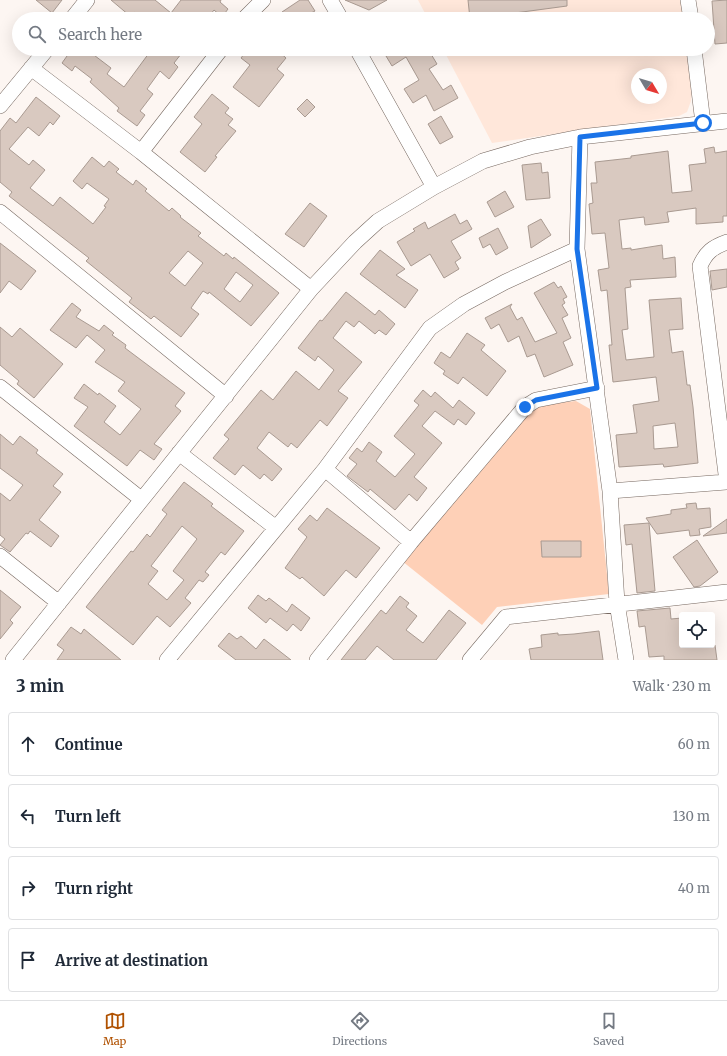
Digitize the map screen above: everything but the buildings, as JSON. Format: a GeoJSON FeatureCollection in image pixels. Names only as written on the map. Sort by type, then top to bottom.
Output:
{"type":"FeatureCollection","features":[{"type":"Feature","properties":{"kind":"street"},"geometry":{"type":"LineString","coordinates":[[78,12],[88,0]]}},
{"type":"Feature","properties":{"kind":"street"},"geometry":{"type":"LineString","coordinates":[[251,12],[263,0]]}},
{"type":"Feature","properties":{"kind":"street"},"geometry":{"type":"LineString","coordinates":[[330,0],[336,12]]}},
{"type":"Feature","properties":{"kind":"street"},"geometry":{"type":"LineString","coordinates":[[688,0],[689,12]]}},
{"type":"Feature","properties":{"kind":"street"},"geometry":{"type":"LineString","coordinates":[[0,106],[41,56]]}},
{"type":"Feature","properties":{"kind":"street"},"geometry":{"type":"LineString","coordinates":[[141,152],[216,56]]}},
{"type":"Feature","properties":{"kind":"street"},"geometry":{"type":"LineString","coordinates":[[361,56],[434,187]]}},
{"type":"Feature","properties":{"kind":"street"},"geometry":{"type":"LineString","coordinates":[[695,56],[703,123]]}},
{"type":"Feature","properties":{"kind":"street"},"geometry":{"type":"LineString","coordinates":[[31,68],[141,152],[311,288]]}},
{"type":"Feature","properties":{"kind":"street"},"geometry":{"type":"LineString","coordinates":[[13,660],[311,288],[355,242],[378,221],[434,187],[483,161],[530,147],[580,137],[727,121]]}},
{"type":"Feature","properties":{"kind":"street"},"geometry":{"type":"LineString","coordinates":[[580,137],[577,249],[610,491],[617,604],[626,660]]}},
{"type":"Feature","properties":{"kind":"street"},"geometry":{"type":"LineString","coordinates":[[0,212],[226,396]]}},
{"type":"Feature","properties":{"kind":"street"},"geometry":{"type":"LineString","coordinates":[[610,491],[726,482],[700,266],[704,254],[714,247],[727,242]]}},
{"type":"Feature","properties":{"kind":"street"},"geometry":{"type":"LineString","coordinates":[[167,660],[325,469],[430,328],[464,304],[505,282],[577,249]]}},
{"type":"Feature","properties":{"kind":"street"},"geometry":{"type":"LineString","coordinates":[[0,386],[141,500]]}},
{"type":"Feature","properties":{"kind":"street"},"geometry":{"type":"LineString","coordinates":[[317,660],[411,542],[530,403],[536,400],[597,388]]}},
{"type":"Feature","properties":{"kind":"street"},"geometry":{"type":"LineString","coordinates":[[179,453],[276,528]]}},
{"type":"Feature","properties":{"kind":"street"},"geometry":{"type":"LineString","coordinates":[[325,469],[411,542]]}},
{"type":"Feature","properties":{"kind":"street"},"geometry":{"type":"LineString","coordinates":[[0,556],[59,603]]}},
{"type":"Feature","properties":{"kind":"street"},"geometry":{"type":"LineString","coordinates":[[470,660],[506,617],[727,592]]}},
{"type":"Feature","properties":{"kind":"shaded area"},"geometry":{"type":"Polygon","coordinates":[[[418,0],[682,0],[683,12],[424,12],[418,0]]]}},
{"type":"Feature","properties":{"kind":"shaded area"},"geometry":{"type":"Polygon","coordinates":[[[447,56],[689,56],[692,92],[691,101],[687,112],[679,116],[492,143],[447,56]]]}},
{"type":"Feature","properties":{"kind":"shaded area"},"geometry":{"type":"Polygon","coordinates":[[[576,401],[590,409],[609,594],[497,607],[482,625],[402,561],[527,413],[539,405],[576,401]]]}},
{"type":"Feature","properties":{"kind":"route"},"geometry":{"type":"LineString","coordinates":[[525,407],[536,400],[597,388],[577,249],[580,137],[703,123]]}}]}
